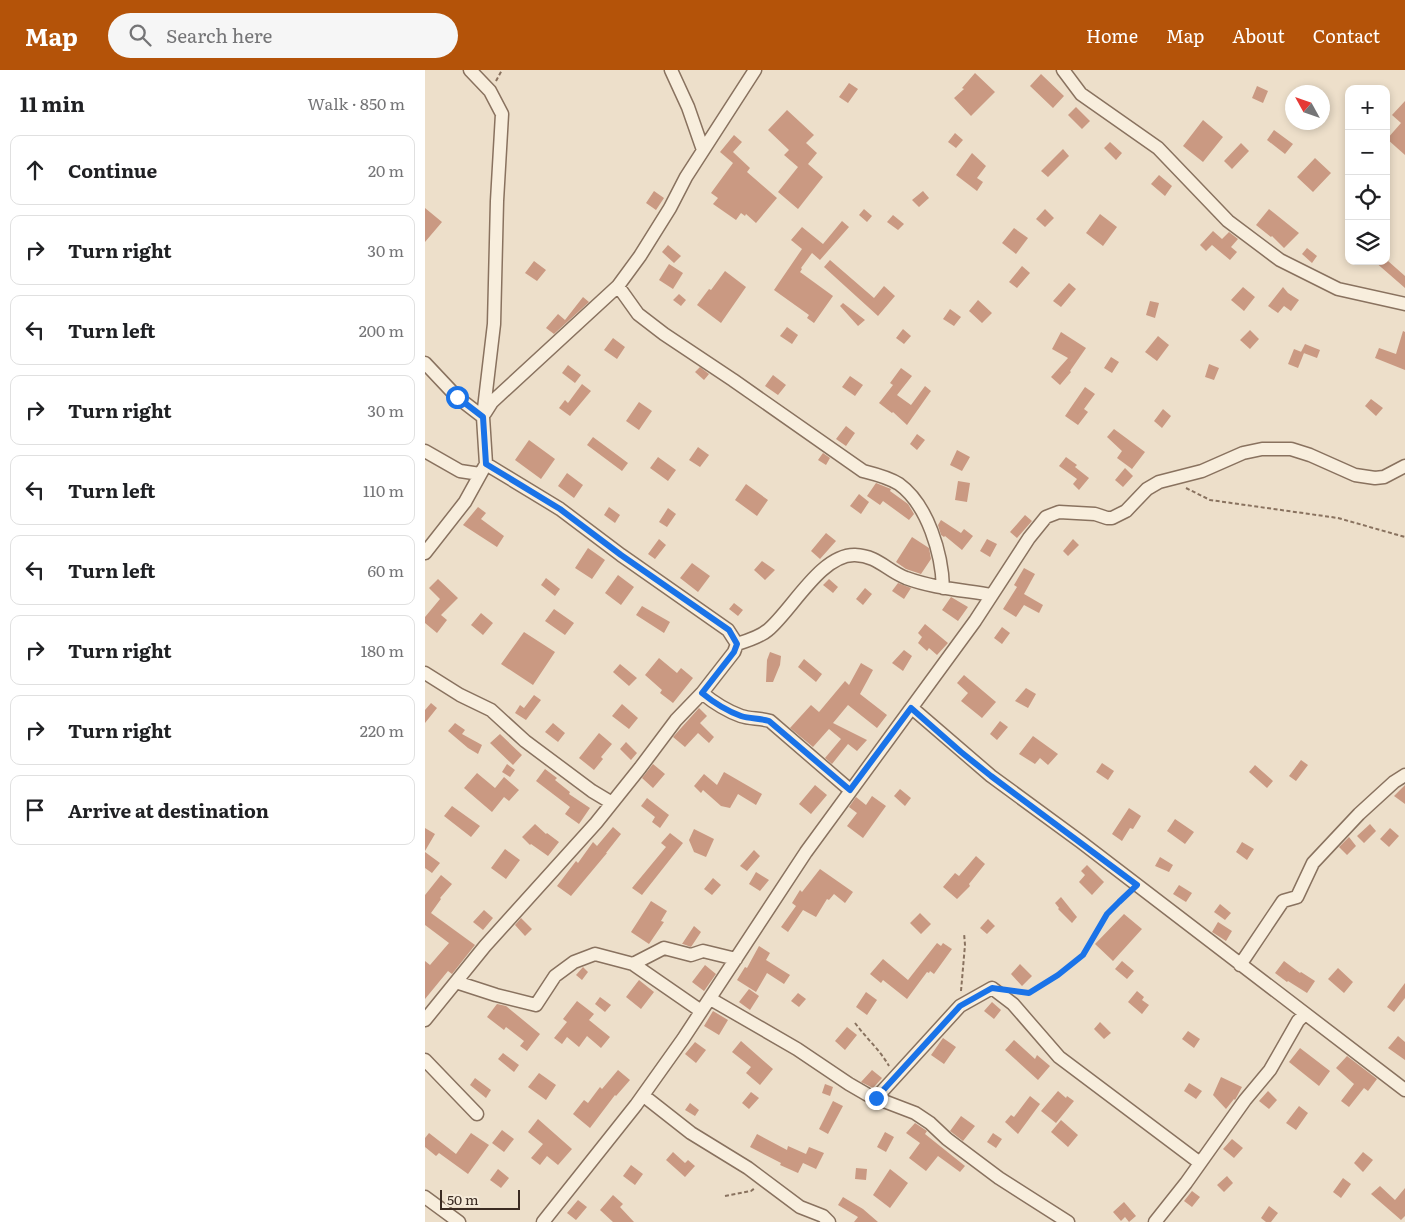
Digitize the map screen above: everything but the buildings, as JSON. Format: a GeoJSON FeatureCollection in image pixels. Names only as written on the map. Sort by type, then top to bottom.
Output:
{"type":"FeatureCollection","features":[{"type":"Feature","properties":{"kind":"street"},"geometry":{"type":"LineString","coordinates":[[425,553],[465,502],[483,469],[483,417],[494,324],[497,201],[502,114],[489,91],[470,70]]}},
{"type":"Feature","properties":{"kind":"street"},"geometry":{"type":"LineString","coordinates":[[671,70],[688,108],[703,150]]}},
{"type":"Feature","properties":{"kind":"street"},"geometry":{"type":"LineString","coordinates":[[483,417],[492,402],[617,286],[650,240],[703,150],[755,70]]}},
{"type":"Feature","properties":{"kind":"street"},"geometry":{"type":"LineString","coordinates":[[1063,70],[1081,94],[1158,148],[1228,221],[1280,260],[1337,289],[1405,304]]}},
{"type":"Feature","properties":{"kind":"street"},"geometry":{"type":"LineString","coordinates":[[617,286],[638,314],[664,334],[863,471],[893,481],[915,499],[926,517],[933,539],[943,572],[943,588]]}},
{"type":"Feature","properties":{"kind":"street"},"geometry":{"type":"LineString","coordinates":[[425,362],[457,397],[483,417]]}},
{"type":"Feature","properties":{"kind":"street"},"geometry":{"type":"LineString","coordinates":[[543,1222],[636,1104],[701,1011],[806,852],[975,621],[1046,517],[1059,512],[1087,513],[1112,518],[1126,511],[1151,486],[1159,482],[1202,471],[1243,453],[1262,449],[1291,450],[1310,454],[1355,475],[1375,478],[1384,477],[1405,466]]}},
{"type":"Feature","properties":{"kind":"street"},"geometry":{"type":"LineString","coordinates":[[425,451],[460,471],[483,469],[560,509],[621,555],[729,630],[737,644]]}},
{"type":"Feature","properties":{"kind":"street"},"geometry":{"type":"LineString","coordinates":[[737,644],[750,640],[768,630],[819,573],[836,560],[852,555],[867,556],[879,560],[892,571],[905,577],[943,588],[991,595]]}},
{"type":"Feature","properties":{"kind":"street"},"geometry":{"type":"LineString","coordinates":[[425,1020],[485,946],[596,823],[641,768],[676,720],[702,693],[734,652],[737,644]]}},
{"type":"Feature","properties":{"kind":"street"},"geometry":{"type":"LineString","coordinates":[[425,673],[460,695],[491,710],[525,741],[612,803]]}},
{"type":"Feature","properties":{"kind":"street"},"geometry":{"type":"LineString","coordinates":[[702,693],[714,703],[742,716],[769,721],[850,790]]}},
{"type":"Feature","properties":{"kind":"street"},"geometry":{"type":"LineString","coordinates":[[911,708],[991,776],[1405,1090]]}},
{"type":"Feature","properties":{"kind":"street"},"geometry":{"type":"LineString","coordinates":[[1240,965],[1283,902],[1297,897],[1313,863],[1359,814],[1394,782],[1405,775]]}},
{"type":"Feature","properties":{"kind":"street"},"geometry":{"type":"LineString","coordinates":[[633,964],[664,948],[691,955],[703,951],[735,959]]}},
{"type":"Feature","properties":{"kind":"street"},"geometry":{"type":"LineString","coordinates":[[456,982],[535,1005],[555,976],[574,962],[595,954],[633,964],[701,1011]]}},
{"type":"Feature","properties":{"kind":"street"},"geometry":{"type":"LineString","coordinates":[[876,1098],[960,1006],[992,988],[1013,1004],[1059,1056],[1200,1163]]}},
{"type":"Feature","properties":{"kind":"street"},"geometry":{"type":"LineString","coordinates":[[713,1001],[797,1049],[849,1084],[876,1098],[909,1110],[929,1122],[947,1139],[999,1178],[1068,1222]]}},
{"type":"Feature","properties":{"kind":"street"},"geometry":{"type":"LineString","coordinates":[[1155,1222],[1245,1100],[1270,1070],[1297,1021],[1305,1014]]}},
{"type":"Feature","properties":{"kind":"street"},"geometry":{"type":"LineString","coordinates":[[425,1060],[477,1114]]}},
{"type":"Feature","properties":{"kind":"street"},"geometry":{"type":"LineString","coordinates":[[649,1100],[691,1133],[748,1168],[800,1207],[823,1216],[829,1222]]}},
{"type":"Feature","properties":{"kind":"street"},"geometry":{"type":"LineString","coordinates":[[425,1197],[459,1222]]}},
{"type":"Feature","properties":{"kind":"path"},"geometry":{"type":"LineString","coordinates":[[1171,480],[1210,500],[1338,518],[1405,537]]}},
{"type":"Feature","properties":{"kind":"path"},"geometry":{"type":"LineString","coordinates":[[992,988],[1029,993],[1058,975],[1083,955],[1107,914],[1137,885]]}},
{"type":"Feature","properties":{"kind":"path"},"geometry":{"type":"LineString","coordinates":[[960,1006],[965,945],[964,933]]}},
{"type":"Feature","properties":{"kind":"path"},"geometry":{"type":"LineString","coordinates":[[855,1023],[871,1044],[881,1052],[895,1076]]}},
{"type":"Feature","properties":{"kind":"path"},"geometry":{"type":"LineString","coordinates":[[725,1196],[751,1191],[765,1182]]}},
{"type":"Feature","properties":{"kind":"route"},"geometry":{"type":"LineString","coordinates":[[457,397],[483,417],[486,464],[560,509],[621,555],[729,630],[737,644],[734,652],[702,693],[714,703],[742,716],[769,721],[850,790],[911,708],[991,776],[1137,885],[1107,914],[1083,955],[1058,975],[1029,993],[992,988],[960,1006],[876,1098]]}}]}
